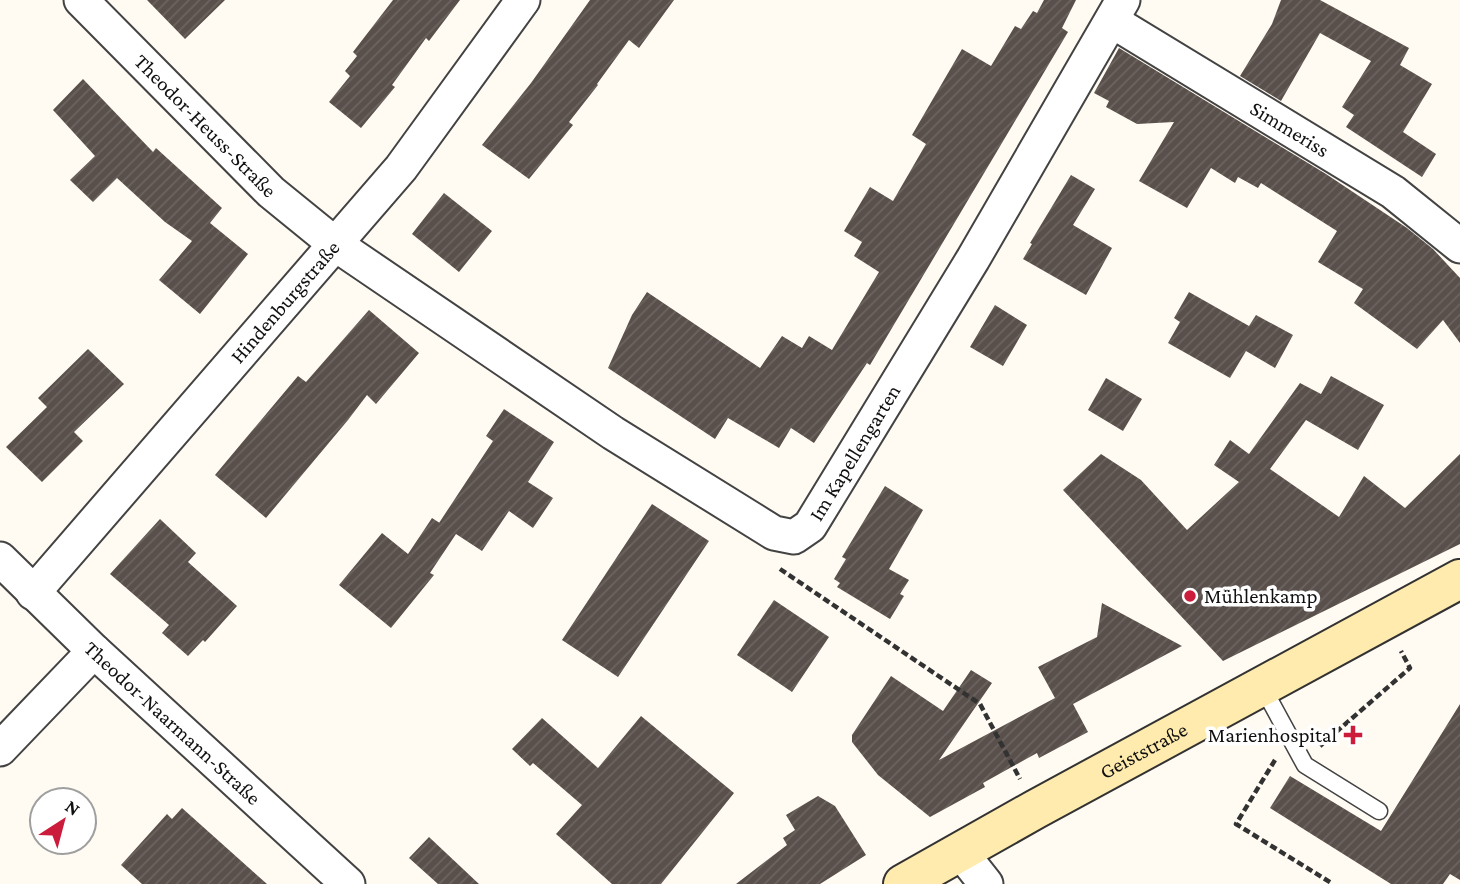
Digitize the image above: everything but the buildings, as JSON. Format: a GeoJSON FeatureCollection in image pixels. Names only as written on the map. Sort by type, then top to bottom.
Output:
{"type":"FeatureCollection","features":[{"type":"Feature","properties":{"kind":"main road","name":"Geiststraße"},"geometry":{"type":"LineString","coordinates":[[903,884],[1262,685],[1460,579]]}},
{"type":"Feature","properties":{"kind":"street","name":"Theodor-Heuss-Straße"},"geometry":{"type":"LineString","coordinates":[[81,0],[271,192],[335,244]]}},
{"type":"Feature","properties":{"kind":"street","name":"Hindenburgstraße"},"geometry":{"type":"LineString","coordinates":[[33,593],[401,168],[523,0]]}},
{"type":"Feature","properties":{"kind":"street","name":"Im Kapellengarten"},"geometry":{"type":"LineString","coordinates":[[335,244],[613,433],[774,533],[794,537],[810,526],[973,259],[1118,10]]}},
{"type":"Feature","properties":{"kind":"street","name":"Simmeriss"},"geometry":{"type":"LineString","coordinates":[[1118,10],[1393,192],[1460,246]]}},
{"type":"Feature","properties":{"kind":"street","name":"Theodor-Naarmann-Straße"},"geometry":{"type":"LineString","coordinates":[[0,559],[94,651],[348,884]]}},
{"type":"Feature","properties":{"kind":"street"},"geometry":{"type":"LineString","coordinates":[[0,749],[94,651]]}},
{"type":"Feature","properties":{"kind":"street"},"geometry":{"type":"LineString","coordinates":[[960,851],[986,884]]}},
{"type":"Feature","properties":{"kind":"lane"},"geometry":{"type":"LineString","coordinates":[[1262,685],[1305,765],[1379,811]]}},
{"type":"Feature","properties":{"kind":"path"},"geometry":{"type":"LineString","coordinates":[[794,537],[775,566],[980,704],[1036,809]]}},
{"type":"Feature","properties":{"kind":"path"},"geometry":{"type":"LineString","coordinates":[[1333,884],[1236,824],[1275,761],[1296,751],[1318,747],[1410,668],[1384,620]]}},
{"type":"Feature","properties":{"kind":"place","name":"Mühlenkamp"},"geometry":{"type":"Point","coordinates":[1190,596]}},
{"type":"Feature","properties":{"kind":"place","name":"Marienhospital"},"geometry":{"type":"Point","coordinates":[1353,735]}}]}
